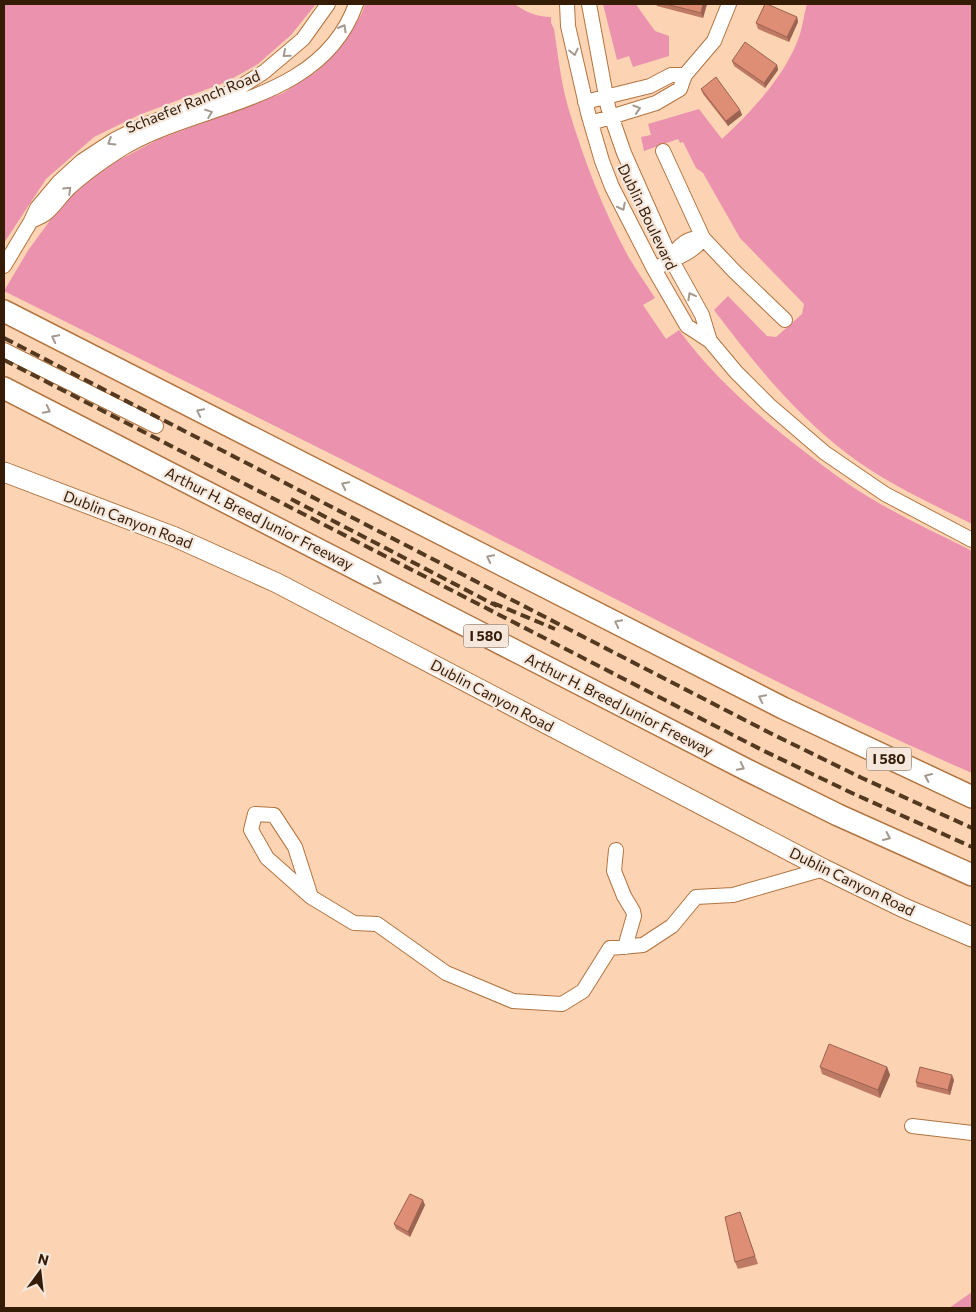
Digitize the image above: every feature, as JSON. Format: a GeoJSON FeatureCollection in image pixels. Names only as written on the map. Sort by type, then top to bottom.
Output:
{"type":"FeatureCollection","features":[{"type":"Feature","properties":{"kind":"highway","name":"I 580"},"geometry":{"type":"LineString","coordinates":[[9,313],[782,708],[972,797]]}},
{"type":"Feature","properties":{"kind":"highway","name":"Arthur H. Breed Junior Freeway"},"geometry":{"type":"LineString","coordinates":[[4,388],[747,770],[838,815],[972,875]]}},
{"type":"Feature","properties":{"kind":"main road","name":"Dublin Canyon Road"},"geometry":{"type":"LineString","coordinates":[[4,472],[175,537],[277,583],[824,869],[904,908],[972,937]]}},
{"type":"Feature","properties":{"kind":"street","name":"Schaefer Ranch Road"},"geometry":{"type":"LineString","coordinates":[[4,266],[37,208],[82,161],[114,140],[144,125],[216,99],[237,89],[264,72],[303,39],[328,4]]}},
{"type":"Feature","properties":{"kind":"street","name":"Schaefer Ranch Road"},"geometry":{"type":"LineString","coordinates":[[31,221],[45,214],[68,189],[92,169],[126,147],[162,130],[282,84],[303,72],[320,58],[339,35],[356,4]]}},
{"type":"Feature","properties":{"kind":"street","name":"Dublin Boulevard"},"geometry":{"type":"LineString","coordinates":[[567,4],[568,26],[585,102],[612,187],[654,268],[687,326],[710,341],[736,372],[769,405],[825,454],[885,494],[972,540]]}},
{"type":"Feature","properties":{"kind":"street","name":"Dublin Boulevard"},"geometry":{"type":"LineString","coordinates":[[589,4],[606,97],[612,117],[639,188],[671,259],[702,315],[710,341]]}},
{"type":"Feature","properties":{"kind":"street"},"geometry":{"type":"LineString","coordinates":[[591,123],[656,103],[680,89],[685,74],[714,41],[729,4]]}},
{"type":"Feature","properties":{"kind":"street"},"geometry":{"type":"LineString","coordinates":[[585,102],[650,86],[671,75],[685,74]]}},
{"type":"Feature","properties":{"kind":"street"},"geometry":{"type":"LineString","coordinates":[[663,151],[703,238],[785,320]]}},
{"type":"Feature","properties":{"kind":"street"},"geometry":{"type":"LineString","coordinates":[[654,268],[671,259],[676,248],[694,238],[703,238]]}},
{"type":"Feature","properties":{"kind":"street"},"geometry":{"type":"LineString","coordinates":[[4,350],[156,427]]}},
{"type":"Feature","properties":{"kind":"street"},"geometry":{"type":"LineString","coordinates":[[312,897],[295,847],[274,815],[255,814],[251,830],[267,858],[312,897],[354,923],[377,924],[446,973],[513,1001],[562,1004],[583,991],[610,948],[643,945],[672,926],[696,897],[733,895],[806,876],[824,869]]}},
{"type":"Feature","properties":{"kind":"street"},"geometry":{"type":"LineString","coordinates":[[616,850],[614,871],[634,916],[625,947]]}},
{"type":"Feature","properties":{"kind":"street"},"geometry":{"type":"LineString","coordinates":[[912,1126],[972,1133]]}},
{"type":"Feature","properties":{"kind":"shaded area"},"geometry":{"type":"Polygon","coordinates":[[[4,4],[316,4],[291,35],[258,64],[226,82],[139,115],[94,137],[46,179],[4,243],[4,4]]]}},
{"type":"Feature","properties":{"kind":"shaded area"},"geometry":{"type":"Polygon","coordinates":[[[365,4],[514,4],[532,13],[551,17],[566,98],[587,164],[619,238],[631,261],[655,298],[643,305],[666,339],[679,330],[707,364],[738,396],[788,438],[843,480],[893,511],[972,551],[972,773],[862,723],[754,670],[405,491],[4,291],[29,249],[63,203],[90,179],[117,161],[159,139],[283,93],[316,72],[344,43],[362,13],[365,4]]]}},
{"type":"Feature","properties":{"kind":"shaded area"},"geometry":{"type":"Polygon","coordinates":[[[603,4],[638,4],[637,6],[655,31],[669,36],[669,56],[633,67],[629,56],[617,60],[603,4]]]}},
{"type":"Feature","properties":{"kind":"shaded area"},"geometry":{"type":"Polygon","coordinates":[[[807,4],[972,4],[972,524],[909,492],[863,465],[829,439],[776,387],[714,310],[728,296],[767,336],[776,337],[802,314],[804,304],[740,238],[703,173],[696,168],[683,142],[680,143],[678,139],[644,151],[641,137],[651,135],[648,124],[699,109],[722,139],[756,104],[787,63],[800,34],[807,4]]]}},
{"type":"Feature","properties":{"kind":"shaded area"},"geometry":{"type":"Polygon","coordinates":[[[972,1292],[972,1308],[949,1308],[972,1292]]]}},
{"type":"Feature","properties":{"kind":"building"},"geometry":{"type":"Polygon","coordinates":[[[666,4],[703,4],[701,13],[666,4]]]}},
{"type":"Feature","properties":{"kind":"building"},"geometry":{"type":"Polygon","coordinates":[[[765,4],[797,17],[787,37],[756,23],[765,4]]]}},
{"type":"Feature","properties":{"kind":"building"},"geometry":{"type":"Polygon","coordinates":[[[745,42],[777,65],[764,83],[732,61],[745,42]]]}},
{"type":"Feature","properties":{"kind":"building"},"geometry":{"type":"Polygon","coordinates":[[[716,77],[740,110],[726,121],[701,89],[716,77]]]}},
{"type":"Feature","properties":{"kind":"building"},"geometry":{"type":"Polygon","coordinates":[[[829,1044],[887,1067],[878,1090],[820,1067],[829,1044]]]}},
{"type":"Feature","properties":{"kind":"building"},"geometry":{"type":"Polygon","coordinates":[[[920,1067],[952,1075],[948,1090],[916,1082],[920,1067]]]}},
{"type":"Feature","properties":{"kind":"building"},"geometry":{"type":"Polygon","coordinates":[[[410,1194],[423,1200],[408,1232],[394,1224],[410,1194]]]}},
{"type":"Feature","properties":{"kind":"building"},"geometry":{"type":"Polygon","coordinates":[[[740,1212],[755,1256],[735,1262],[725,1217],[740,1212]]]}},
{"type":"Feature","properties":{"kind":"railway"},"geometry":{"type":"LineString","coordinates":[[4,338],[770,733],[862,778],[972,828]]}},
{"type":"Feature","properties":{"kind":"railway"},"geometry":{"type":"LineString","coordinates":[[4,360],[762,750],[972,847]]}},
{"type":"Feature","properties":{"kind":"railway"},"geometry":{"type":"LineString","coordinates":[[291,499],[497,606]]}},
{"type":"Feature","properties":{"kind":"railway"},"geometry":{"type":"LineString","coordinates":[[493,603],[555,629]]}}]}
